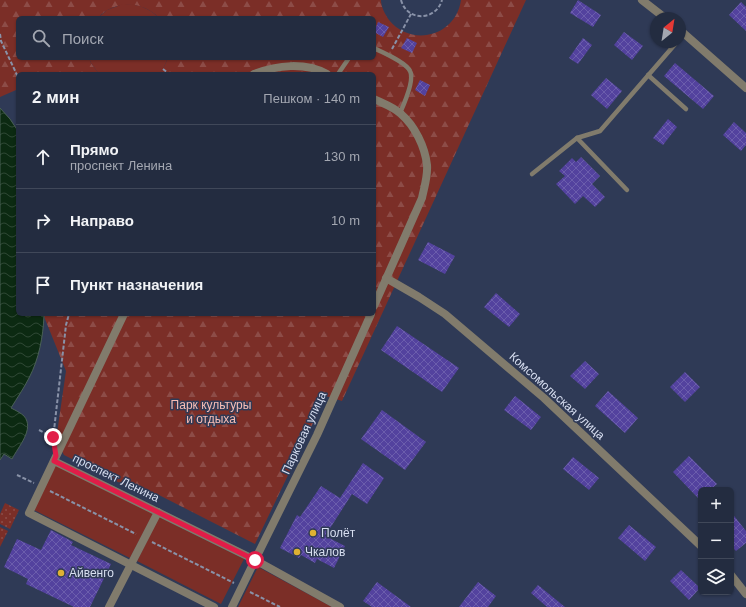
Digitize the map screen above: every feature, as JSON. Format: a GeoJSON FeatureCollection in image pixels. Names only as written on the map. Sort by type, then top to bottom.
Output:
{"type":"FeatureCollection","features":[{"type":"Feature","properties":{"kind":"street"},"geometry":{"type":"LineString","coordinates":[[642,0],[657,12]]}},
{"type":"Feature","properties":{"kind":"street"},"geometry":{"type":"LineString","coordinates":[[686,37],[746,88]]}},
{"type":"Feature","properties":{"kind":"street"},"geometry":{"type":"LineString","coordinates":[[258,72],[286,66],[304,67],[324,72]]}},
{"type":"Feature","properties":{"kind":"street"},"geometry":{"type":"LineString","coordinates":[[376,100],[400,113],[411,125],[419,138],[424,151],[427,166],[426,182],[422,198],[376,301]]}},
{"type":"Feature","properties":{"kind":"street","name":"Комсомольская улица"},"geometry":{"type":"LineString","coordinates":[[386,278],[419,296],[445,314],[544,398],[698,543]]}},
{"type":"Feature","properties":{"kind":"street"},"geometry":{"type":"LineString","coordinates":[[55,459],[123,316]]}},
{"type":"Feature","properties":{"kind":"street","name":"Парковая улица"},"geometry":{"type":"LineString","coordinates":[[232,607],[318,435],[369,316]]}},
{"type":"Feature","properties":{"kind":"street","name":"проспект Ленина"},"geometry":{"type":"LineString","coordinates":[[214,607],[29,513],[55,459],[255,560],[340,607]]}},
{"type":"Feature","properties":{"kind":"street"},"geometry":{"type":"LineString","coordinates":[[109,607],[158,512]]}},
{"type":"Feature","properties":{"kind":"street"},"geometry":{"type":"LineString","coordinates":[[734,579],[746,594]]}},
{"type":"Feature","properties":{"kind":"lane"},"geometry":{"type":"LineString","coordinates":[[532,174],[577,138],[600,131],[672,48]]}},
{"type":"Feature","properties":{"kind":"lane"},"geometry":{"type":"LineString","coordinates":[[376,49],[406,66],[411,72],[411,79],[405,103],[400,113]]}},
{"type":"Feature","properties":{"kind":"lane"},"geometry":{"type":"LineString","coordinates":[[339,72],[348,60]]}},
{"type":"Feature","properties":{"kind":"lane"},"geometry":{"type":"LineString","coordinates":[[648,75],[686,109]]}},
{"type":"Feature","properties":{"kind":"lane"},"geometry":{"type":"LineString","coordinates":[[577,138],[627,190]]}},
{"type":"Feature","properties":{"kind":"path"},"geometry":{"type":"LineString","coordinates":[[401,0],[406,10],[417,16],[431,14],[437,10],[442,0]]}},
{"type":"Feature","properties":{"kind":"path"},"geometry":{"type":"LineString","coordinates":[[388,55],[411,14]]}},
{"type":"Feature","properties":{"kind":"path"},"geometry":{"type":"LineString","coordinates":[[0,34],[1,41],[16,73]]}},
{"type":"Feature","properties":{"kind":"path"},"geometry":{"type":"LineString","coordinates":[[163,69],[167,72]]}},
{"type":"Feature","properties":{"kind":"path"},"geometry":{"type":"LineString","coordinates":[[55,459],[53,437],[66,325],[68,316]]}},
{"type":"Feature","properties":{"kind":"path"},"geometry":{"type":"LineString","coordinates":[[39,430],[53,437]]}},
{"type":"Feature","properties":{"kind":"green space","name":"Парк культуры и отдыха"},"geometry":{"type":"Polygon","coordinates":[[[0,0],[381,0],[382,8],[389,20],[398,29],[409,34],[421,35],[432,34],[442,30],[451,22],[457,12],[461,0],[526,0],[342,401],[326,396],[255,544],[155,493],[144,495],[64,455],[56,440],[66,371],[44,316],[376,316],[376,72],[161,72],[167,60],[376,60],[376,16],[157,16],[145,8],[128,5],[112,8],[100,16],[16,16],[16,60],[90,60],[98,72],[16,72],[16,90],[0,97],[0,0]]]}},
{"type":"Feature","properties":{"kind":"green space"},"geometry":{"type":"Polygon","coordinates":[[[123,4],[134,5],[143,7],[156,16],[100,16],[107,10],[123,4]]]}},
{"type":"Feature","properties":{"kind":"green space"},"geometry":{"type":"Polygon","coordinates":[[[90,60],[167,60],[161,72],[98,72],[90,60]]]}},
{"type":"Feature","properties":{"kind":"green space"},"geometry":{"type":"Polygon","coordinates":[[[55,465],[153,514],[130,558],[34,510],[55,465]]]}},
{"type":"Feature","properties":{"kind":"green space"},"geometry":{"type":"Polygon","coordinates":[[[5,503],[19,510],[10,529],[0,524],[0,514],[5,503]]]}},
{"type":"Feature","properties":{"kind":"green space"},"geometry":{"type":"Polygon","coordinates":[[[159,517],[244,559],[221,604],[137,561],[159,517]]]}},
{"type":"Feature","properties":{"kind":"green space"},"geometry":{"type":"Polygon","coordinates":[[[0,527],[8,531],[0,547],[0,527]]]}},
{"type":"Feature","properties":{"kind":"green space"},"geometry":{"type":"Polygon","coordinates":[[[258,567],[332,607],[238,607],[258,567]]]}},
{"type":"Feature","properties":{"kind":"water"},"geometry":{"type":"Polygon","coordinates":[[[0,108],[16,128],[16,316],[44,316],[43,332],[38,356],[27,382],[11,408],[24,416],[27,421],[27,432],[12,459],[4,454],[0,460],[0,108]]]}},
{"type":"Feature","properties":{"kind":"building"},"geometry":{"type":"Polygon","coordinates":[[[578,0],[601,15],[593,27],[570,13],[578,0]]]}},
{"type":"Feature","properties":{"kind":"building"},"geometry":{"type":"Polygon","coordinates":[[[741,2],[746,7],[746,31],[729,15],[741,2]]]}},
{"type":"Feature","properties":{"kind":"building"},"geometry":{"type":"Polygon","coordinates":[[[378,22],[389,27],[383,37],[376,33],[378,22]]]}},
{"type":"Feature","properties":{"kind":"building"},"geometry":{"type":"Polygon","coordinates":[[[624,32],[643,46],[632,60],[614,45],[624,32]]]}},
{"type":"Feature","properties":{"kind":"building"},"geometry":{"type":"Polygon","coordinates":[[[407,38],[417,43],[412,53],[401,48],[407,38]]]}},
{"type":"Feature","properties":{"kind":"building"},"geometry":{"type":"Polygon","coordinates":[[[583,38],[592,45],[578,64],[569,58],[583,38]]]}},
{"type":"Feature","properties":{"kind":"building"},"geometry":{"type":"Polygon","coordinates":[[[675,63],[714,96],[703,109],[664,76],[675,63]]]}},
{"type":"Feature","properties":{"kind":"building"},"geometry":{"type":"Polygon","coordinates":[[[606,78],[622,91],[607,109],[591,95],[606,78]]]}},
{"type":"Feature","properties":{"kind":"building"},"geometry":{"type":"Polygon","coordinates":[[[420,80],[430,85],[425,96],[415,90],[420,80]]]}},
{"type":"Feature","properties":{"kind":"building"},"geometry":{"type":"Polygon","coordinates":[[[668,119],[677,127],[663,145],[653,138],[668,119]]]}},
{"type":"Feature","properties":{"kind":"building"},"geometry":{"type":"Polygon","coordinates":[[[734,122],[746,133],[746,145],[741,151],[723,135],[734,122]]]}},
{"type":"Feature","properties":{"kind":"building"},"geometry":{"type":"Polygon","coordinates":[[[581,157],[600,176],[592,184],[605,197],[595,207],[583,196],[575,204],[556,184],[565,176],[559,171],[572,158],[576,162],[581,157]]]}},
{"type":"Feature","properties":{"kind":"building"},"geometry":{"type":"Polygon","coordinates":[[[428,242],[455,256],[445,274],[418,260],[428,242]]]}},
{"type":"Feature","properties":{"kind":"building"},"geometry":{"type":"Polygon","coordinates":[[[496,293],[520,314],[509,327],[484,307],[496,293]]]}},
{"type":"Feature","properties":{"kind":"building"},"geometry":{"type":"Polygon","coordinates":[[[397,326],[459,368],[442,392],[381,350],[397,326]]]}},
{"type":"Feature","properties":{"kind":"building"},"geometry":{"type":"Polygon","coordinates":[[[585,361],[599,374],[585,389],[570,376],[585,361]]]}},
{"type":"Feature","properties":{"kind":"building"},"geometry":{"type":"Polygon","coordinates":[[[685,372],[700,387],[685,402],[670,387],[685,372]]]}},
{"type":"Feature","properties":{"kind":"building"},"geometry":{"type":"Polygon","coordinates":[[[608,391],[638,418],[625,433],[595,406],[608,391]]]}},
{"type":"Feature","properties":{"kind":"building"},"geometry":{"type":"Polygon","coordinates":[[[515,396],[541,417],[531,430],[504,410],[515,396]]]}},
{"type":"Feature","properties":{"kind":"building"},"geometry":{"type":"Polygon","coordinates":[[[382,410],[426,442],[405,470],[361,439],[382,410]]]}},
{"type":"Feature","properties":{"kind":"building"},"geometry":{"type":"Polygon","coordinates":[[[689,456],[717,484],[714,487],[698,487],[698,498],[673,472],[689,456]]]}},
{"type":"Feature","properties":{"kind":"building"},"geometry":{"type":"Polygon","coordinates":[[[573,457],[599,478],[589,490],[563,469],[573,457]]]}},
{"type":"Feature","properties":{"kind":"building"},"geometry":{"type":"Polygon","coordinates":[[[363,463],[384,478],[367,504],[352,494],[325,536],[345,546],[334,568],[317,559],[315,563],[301,555],[299,558],[280,548],[297,515],[300,517],[321,486],[340,498],[363,463]]]}},
{"type":"Feature","properties":{"kind":"building"},"geometry":{"type":"Polygon","coordinates":[[[734,516],[746,531],[746,543],[736,551],[734,549],[734,516]]]}},
{"type":"Feature","properties":{"kind":"building"},"geometry":{"type":"Polygon","coordinates":[[[629,525],[656,547],[645,561],[618,538],[629,525]]]}},
{"type":"Feature","properties":{"kind":"building","name":"Айвенго"},"geometry":{"type":"Polygon","coordinates":[[[51,530],[73,542],[71,545],[111,564],[90,607],[74,607],[26,584],[28,579],[4,567],[17,539],[41,550],[51,530]]]}},
{"type":"Feature","properties":{"kind":"building"},"geometry":{"type":"Polygon","coordinates":[[[681,570],[698,586],[698,590],[689,600],[670,581],[681,570]]]}},
{"type":"Feature","properties":{"kind":"building"},"geometry":{"type":"Polygon","coordinates":[[[377,582],[411,607],[372,607],[363,601],[377,582]]]}},
{"type":"Feature","properties":{"kind":"building"},"geometry":{"type":"Polygon","coordinates":[[[478,582],[496,596],[488,607],[459,607],[478,582]]]}},
{"type":"Feature","properties":{"kind":"building"},"geometry":{"type":"Polygon","coordinates":[[[538,585],[565,607],[547,607],[531,593],[538,585]]]}},
{"type":"Feature","properties":{"kind":"place","name":"Полёт"},"geometry":{"type":"Point","coordinates":[313,533]}},
{"type":"Feature","properties":{"kind":"place","name":"Чкалов"},"geometry":{"type":"Point","coordinates":[297,552]}},
{"type":"Feature","properties":{"kind":"place","name":"Айвенго"},"geometry":{"type":"Point","coordinates":[61,573]}},
{"type":"Feature","properties":{"kind":"route"},"geometry":{"type":"LineString","coordinates":[[53,437],[56,456],[54,461],[255,560]]}}]}
